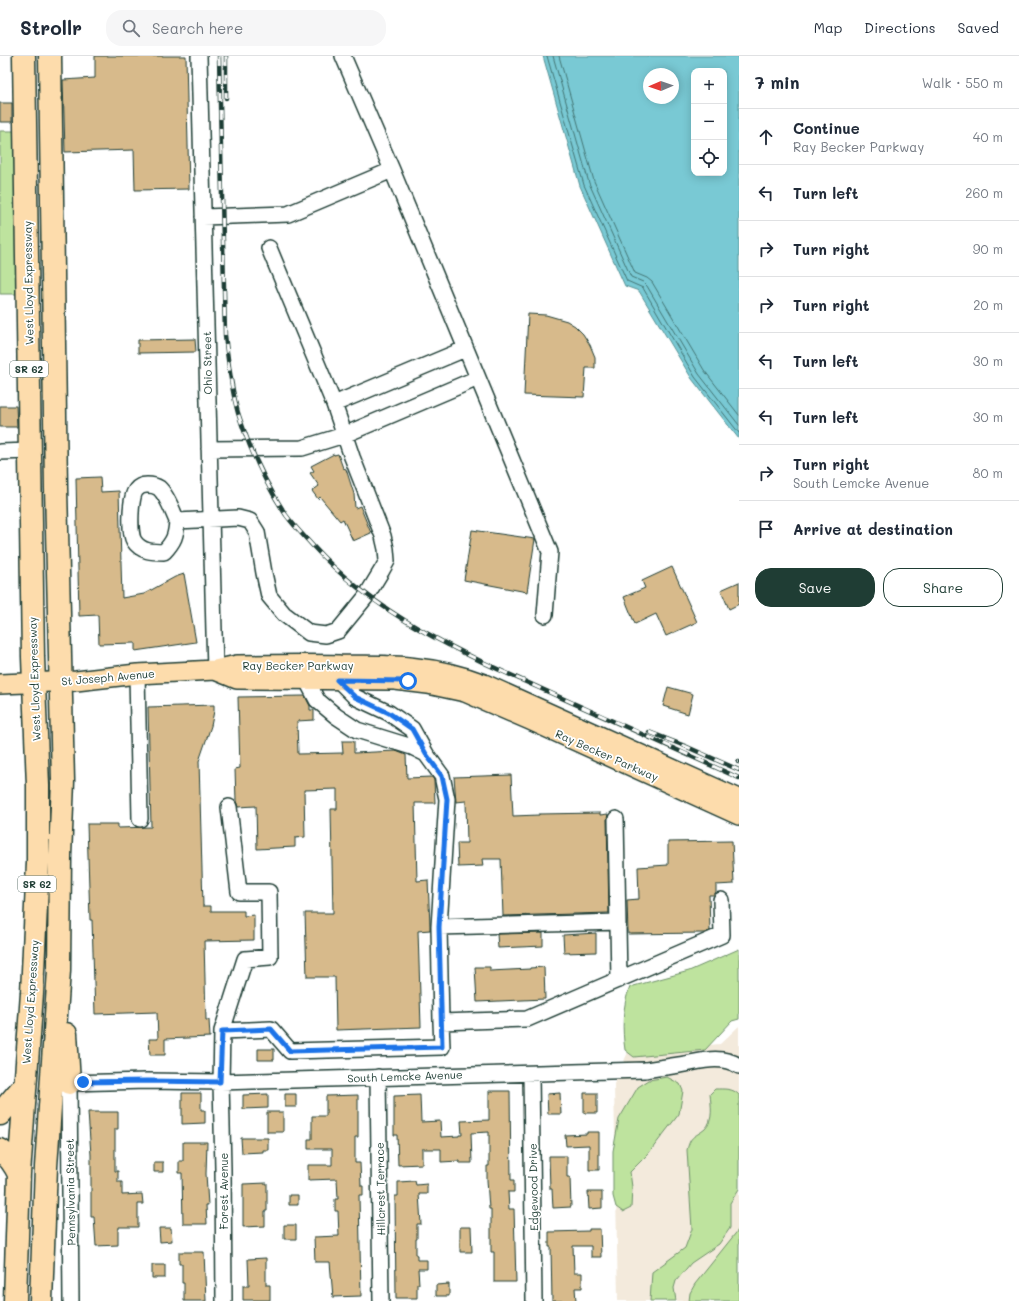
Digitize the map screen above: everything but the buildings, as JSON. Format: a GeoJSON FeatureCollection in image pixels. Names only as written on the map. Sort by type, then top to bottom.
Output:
{"type":"FeatureCollection","features":[{"type":"Feature","properties":{"kind":"highway","name":"West Lloyd Expressway"},"geometry":{"type":"LineString","coordinates":[[15,1301],[19,1174],[24,1086],[32,993],[38,862],[38,786],[34,683],[24,56]]}},
{"type":"Feature","properties":{"kind":"highway","name":"SR 62"},"geometry":{"type":"LineString","coordinates":[[41,1301],[46,1167],[59,970],[63,780],[60,682],[50,56]]}},
{"type":"Feature","properties":{"kind":"highway"},"geometry":{"type":"LineString","coordinates":[[59,970],[67,1044],[69,1083]]}},
{"type":"Feature","properties":{"kind":"highway"},"geometry":{"type":"LineString","coordinates":[[0,1114],[24,1086]]}},
{"type":"Feature","properties":{"kind":"highway"},"geometry":{"type":"LineString","coordinates":[[0,1150],[9,1157],[19,1174]]}},
{"type":"Feature","properties":{"kind":"main road","name":"Ray Becker Parkway"},"geometry":{"type":"LineString","coordinates":[[215,670],[237,664],[396,665],[431,669],[469,678],[536,706],[739,799]]}},
{"type":"Feature","properties":{"kind":"main road","name":"St Joseph Avenue"},"geometry":{"type":"LineString","coordinates":[[0,684],[60,682],[138,674],[215,670]]}},
{"type":"Feature","properties":{"kind":"main road","name":"Ray Becker Parkway"},"geometry":{"type":"LineString","coordinates":[[215,670],[237,679],[408,681],[465,692],[739,815]]}},
{"type":"Feature","properties":{"kind":"street","name":"Ohio Street"},"geometry":{"type":"LineString","coordinates":[[199,56],[215,670]]}},
{"type":"Feature","properties":{"kind":"street"},"geometry":{"type":"LineString","coordinates":[[343,56],[392,170],[550,552],[545,615]]}},
{"type":"Feature","properties":{"kind":"street"},"geometry":{"type":"LineString","coordinates":[[203,217],[288,214],[392,170]]}},
{"type":"Feature","properties":{"kind":"street"},"geometry":{"type":"LineString","coordinates":[[177,521],[238,518],[250,521],[257,532],[269,596],[284,614],[309,633],[326,635],[338,631],[364,598],[386,561],[386,549],[383,536],[344,435],[334,404],[269,248]]}},
{"type":"Feature","properties":{"kind":"street"},"geometry":{"type":"LineString","coordinates":[[334,404],[465,349]]}},
{"type":"Feature","properties":{"kind":"street"},"geometry":{"type":"LineString","coordinates":[[209,449],[302,448],[344,435],[478,378]]}},
{"type":"Feature","properties":{"kind":"street"},"geometry":{"type":"LineString","coordinates":[[0,452],[31,451]]}},
{"type":"Feature","properties":{"kind":"street"},"geometry":{"type":"LineString","coordinates":[[138,674],[140,819]]}},
{"type":"Feature","properties":{"kind":"street"},"geometry":{"type":"LineString","coordinates":[[306,679],[317,700],[336,716],[357,730],[412,747],[426,754]]}},
{"type":"Feature","properties":{"kind":"street"},"geometry":{"type":"LineString","coordinates":[[222,1031],[271,1029],[290,1051],[442,1047],[439,927],[447,799],[442,776],[426,754],[412,729],[389,713],[355,697],[337,680]]}},
{"type":"Feature","properties":{"kind":"street","name":"Forest Avenue"},"geometry":{"type":"LineString","coordinates":[[224,1301],[223,1169],[220,1082],[222,1031],[246,959],[270,957],[269,892],[239,892],[229,807]]}},
{"type":"Feature","properties":{"kind":"street"},"geometry":{"type":"LineString","coordinates":[[616,819],[619,980]]}},
{"type":"Feature","properties":{"kind":"street"},"geometry":{"type":"LineString","coordinates":[[442,1022],[527,1019],[722,935],[721,900]]}},
{"type":"Feature","properties":{"kind":"street"},"geometry":{"type":"LineString","coordinates":[[439,927],[618,922]]}},
{"type":"Feature","properties":{"kind":"street","name":"South Lemcke Avenue"},"geometry":{"type":"LineString","coordinates":[[69,1083],[147,1081],[220,1082],[452,1074],[531,1074],[644,1070],[712,1059],[722,1060],[739,1066]]}},
{"type":"Feature","properties":{"kind":"street","name":"Edgewood Drive"},"geometry":{"type":"LineString","coordinates":[[531,1074],[534,1301]]}},
{"type":"Feature","properties":{"kind":"street","name":"Hillcrest Terrace"},"geometry":{"type":"LineString","coordinates":[[378,1077],[381,1301]]}},
{"type":"Feature","properties":{"kind":"street","name":"Pennsylvania Street"},"geometry":{"type":"LineString","coordinates":[[69,1083],[71,1301]]}},
{"type":"Feature","properties":{"kind":"shaded area"},"geometry":{"type":"Polygon","coordinates":[[[739,1026],[739,1301],[618,1301],[614,1084],[628,1052],[720,1044],[739,1026]]]}},
{"type":"Feature","properties":{"kind":"green space"},"geometry":{"type":"Polygon","coordinates":[[[0,131],[14,131],[16,294],[0,294],[0,131]]]}},
{"type":"Feature","properties":{"kind":"green space"},"geometry":{"type":"Polygon","coordinates":[[[739,949],[739,1019],[732,1021],[705,1050],[634,1057],[625,1050],[623,1018],[625,1002],[630,987],[689,971],[739,949]]]}},
{"type":"Feature","properties":{"kind":"green space"},"geometry":{"type":"Polygon","coordinates":[[[667,1077],[680,1084],[683,1091],[679,1114],[648,1154],[630,1172],[632,1187],[631,1208],[623,1212],[616,1207],[613,1196],[613,1151],[619,1119],[638,1087],[649,1080],[667,1077]]]}},
{"type":"Feature","properties":{"kind":"green space"},"geometry":{"type":"Polygon","coordinates":[[[715,1089],[731,1090],[739,1095],[739,1189],[730,1203],[730,1228],[719,1244],[691,1263],[676,1281],[674,1288],[676,1301],[650,1301],[652,1272],[685,1248],[692,1229],[687,1150],[693,1137],[705,1129],[710,1121],[710,1094],[715,1089]]]}},
{"type":"Feature","properties":{"kind":"green space"},"geometry":{"type":"Polygon","coordinates":[[[739,1229],[739,1301],[689,1301],[690,1293],[695,1284],[739,1229]]]}},
{"type":"Feature","properties":{"kind":"water"},"geometry":{"type":"Polygon","coordinates":[[[543,56],[739,56],[739,439],[692,379],[639,291],[625,286],[580,186],[543,56]]]}},
{"type":"Feature","properties":{"kind":"railway"},"geometry":{"type":"LineString","coordinates":[[219,56],[225,335],[230,374],[238,413],[248,440],[265,478],[286,515],[295,527],[336,570],[363,592],[420,630],[513,676],[739,778]]}},
{"type":"Feature","properties":{"kind":"railway"},"geometry":{"type":"LineString","coordinates":[[226,56],[226,98]]}},
{"type":"Feature","properties":{"kind":"railway"},"geometry":{"type":"LineString","coordinates":[[649,732],[739,770]]}},
{"type":"Feature","properties":{"kind":"route"},"geometry":{"type":"LineString","coordinates":[[83,1082],[220,1082],[222,1031],[271,1029],[290,1051],[442,1047],[439,927],[447,799],[442,776],[426,754],[412,729],[389,713],[355,697],[337,680],[408,681]]}}]}
